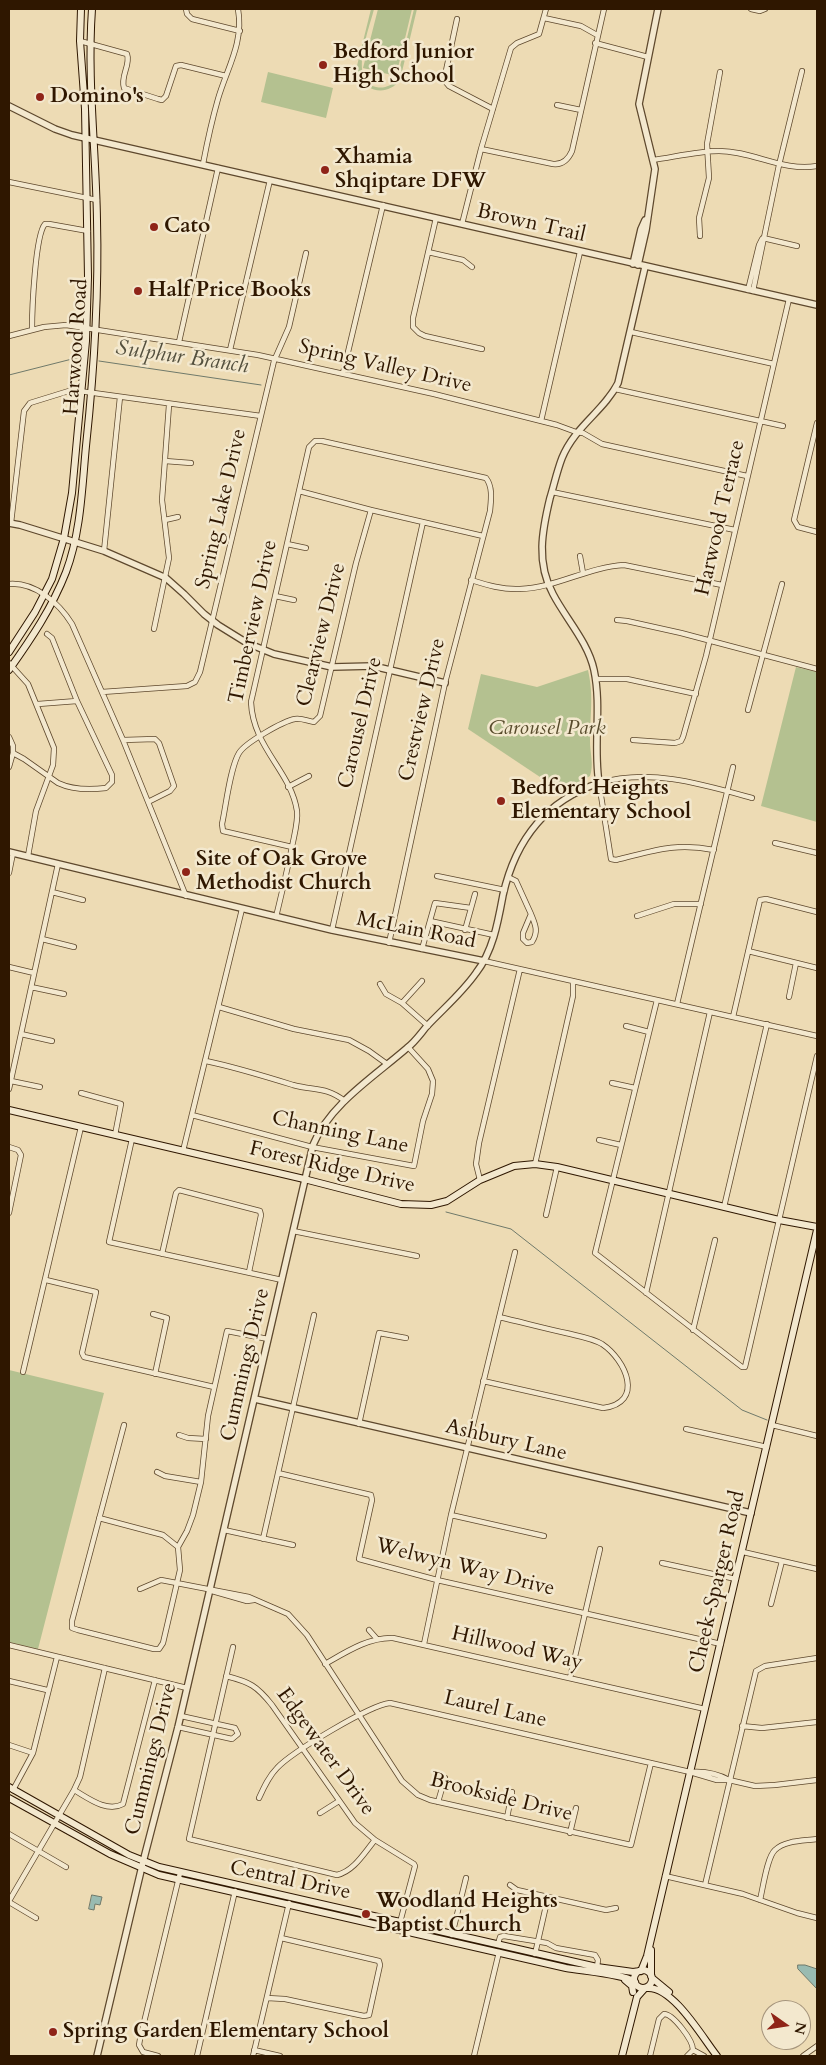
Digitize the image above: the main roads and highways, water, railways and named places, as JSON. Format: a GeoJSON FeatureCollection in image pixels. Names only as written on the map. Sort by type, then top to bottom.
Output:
{"type":"FeatureCollection","features":[{"type":"Feature","properties":{"kind":"main road","name":"Harwood Road"},"geometry":{"type":"LineString","coordinates":[[9,652],[45,595],[59,558],[72,493],[87,328],[88,231],[80,41],[81,9]]}},
{"type":"Feature","properties":{"kind":"main road","name":"Harwood Road"},"geometry":{"type":"LineString","coordinates":[[10,666],[38,628],[53,602],[66,572],[75,541],[80,512],[92,393],[98,291],[97,200],[90,44],[92,9]]}},
{"type":"Feature","properties":{"kind":"main road","name":"Forest Ridge Drive"},"geometry":{"type":"LineString","coordinates":[[9,1110],[414,1206],[431,1205],[447,1201],[480,1180],[514,1166],[534,1164],[557,1167],[817,1228]]}},
{"type":"Feature","properties":{"kind":"main road","name":"Cheek-Sparger Road"},"geometry":{"type":"LineString","coordinates":[[640,1971],[645,1963],[743,1552],[817,1228]]}},
{"type":"Feature","properties":{"kind":"main road","name":"Central Drive"},"geometry":{"type":"LineString","coordinates":[[11,1788],[142,1865]]}},
{"type":"Feature","properties":{"kind":"main road","name":"Central Drive"},"geometry":{"type":"LineString","coordinates":[[9,1798],[53,1823],[142,1865],[179,1876],[236,1889],[290,1897],[597,1967],[633,1972],[640,1971]]}},
{"type":"Feature","properties":{"kind":"main road","name":"Central Drive"},"geometry":{"type":"LineString","coordinates":[[236,1889],[288,1906],[610,1976],[626,1976],[635,1982]]}},
{"type":"Feature","properties":{"kind":"main road","name":"Cheek-Sparger Road"},"geometry":{"type":"LineString","coordinates":[[650,1942],[652,1977]]}},
{"type":"Feature","properties":{"kind":"main road"},"geometry":{"type":"LineString","coordinates":[[632,2014],[635,1976],[640,1971],[648,1972],[667,1989],[673,2000],[717,2056]]}},
{"type":"Feature","properties":{"kind":"main road"},"geometry":{"type":"LineString","coordinates":[[610,1976],[626,1980],[632,1986],[633,1992]]}},
{"type":"Feature","properties":{"kind":"main road"},"geometry":{"type":"LineString","coordinates":[[622,2056],[639,1993],[651,1983],[652,1977]]}},
{"type":"Feature","properties":{"kind":"main road"},"geometry":{"type":"LineString","coordinates":[[635,1982],[640,1988],[659,1989],[673,2000]]}},
{"type":"Feature","properties":{"kind":"water"},"geometry":{"type":"Polygon","coordinates":[[[92,1895],[102,1897],[100,1905],[95,1904],[94,1910],[89,1909],[92,1895]]]}},
{"type":"Feature","properties":{"kind":"water"},"geometry":{"type":"Polygon","coordinates":[[[798,1965],[817,1969],[817,1989],[798,1969],[798,1965]]]}},
{"type":"Feature","properties":{"kind":"waterway","name":"Sulphur Branch"},"geometry":{"type":"LineString","coordinates":[[9,375],[80,357]]}},
{"type":"Feature","properties":{"kind":"waterway","name":"Sulphur Branch"},"geometry":{"type":"LineString","coordinates":[[99,361],[261,385]]}},
{"type":"Feature","properties":{"kind":"waterway"},"geometry":{"type":"LineString","coordinates":[[446,1212],[511,1229],[742,1410],[767,1420]]}},
{"type":"Feature","properties":{"kind":"place","name":"Bedford Junior High School"},"geometry":{"type":"Point","coordinates":[323,65]}},
{"type":"Feature","properties":{"kind":"place","name":"Domino's"},"geometry":{"type":"Point","coordinates":[40,97]}},
{"type":"Feature","properties":{"kind":"place","name":"Xhamia Shqiptare DFW"},"geometry":{"type":"Point","coordinates":[325,170]}},
{"type":"Feature","properties":{"kind":"place","name":"Cato"},"geometry":{"type":"Point","coordinates":[154,227]}},
{"type":"Feature","properties":{"kind":"place","name":"Half Price Books"},"geometry":{"type":"Point","coordinates":[138,291]}},
{"type":"Feature","properties":{"kind":"place","name":"Bedford Heights Elementary School"},"geometry":{"type":"Point","coordinates":[501,801]}},
{"type":"Feature","properties":{"kind":"place","name":"Site of Oak Grove Methodist Church"},"geometry":{"type":"Point","coordinates":[186,872]}},
{"type":"Feature","properties":{"kind":"place","name":"Woodland Heights Baptist Church"},"geometry":{"type":"Point","coordinates":[366,1914]}},
{"type":"Feature","properties":{"kind":"place","name":"Spring Garden Elementary School"},"geometry":{"type":"Point","coordinates":[53,2032]}},
{"type":"Feature","properties":{"kind":"park label","name":"Carousel Park"},"geometry":{"type":"Point","coordinates":[547,729]}}]}
